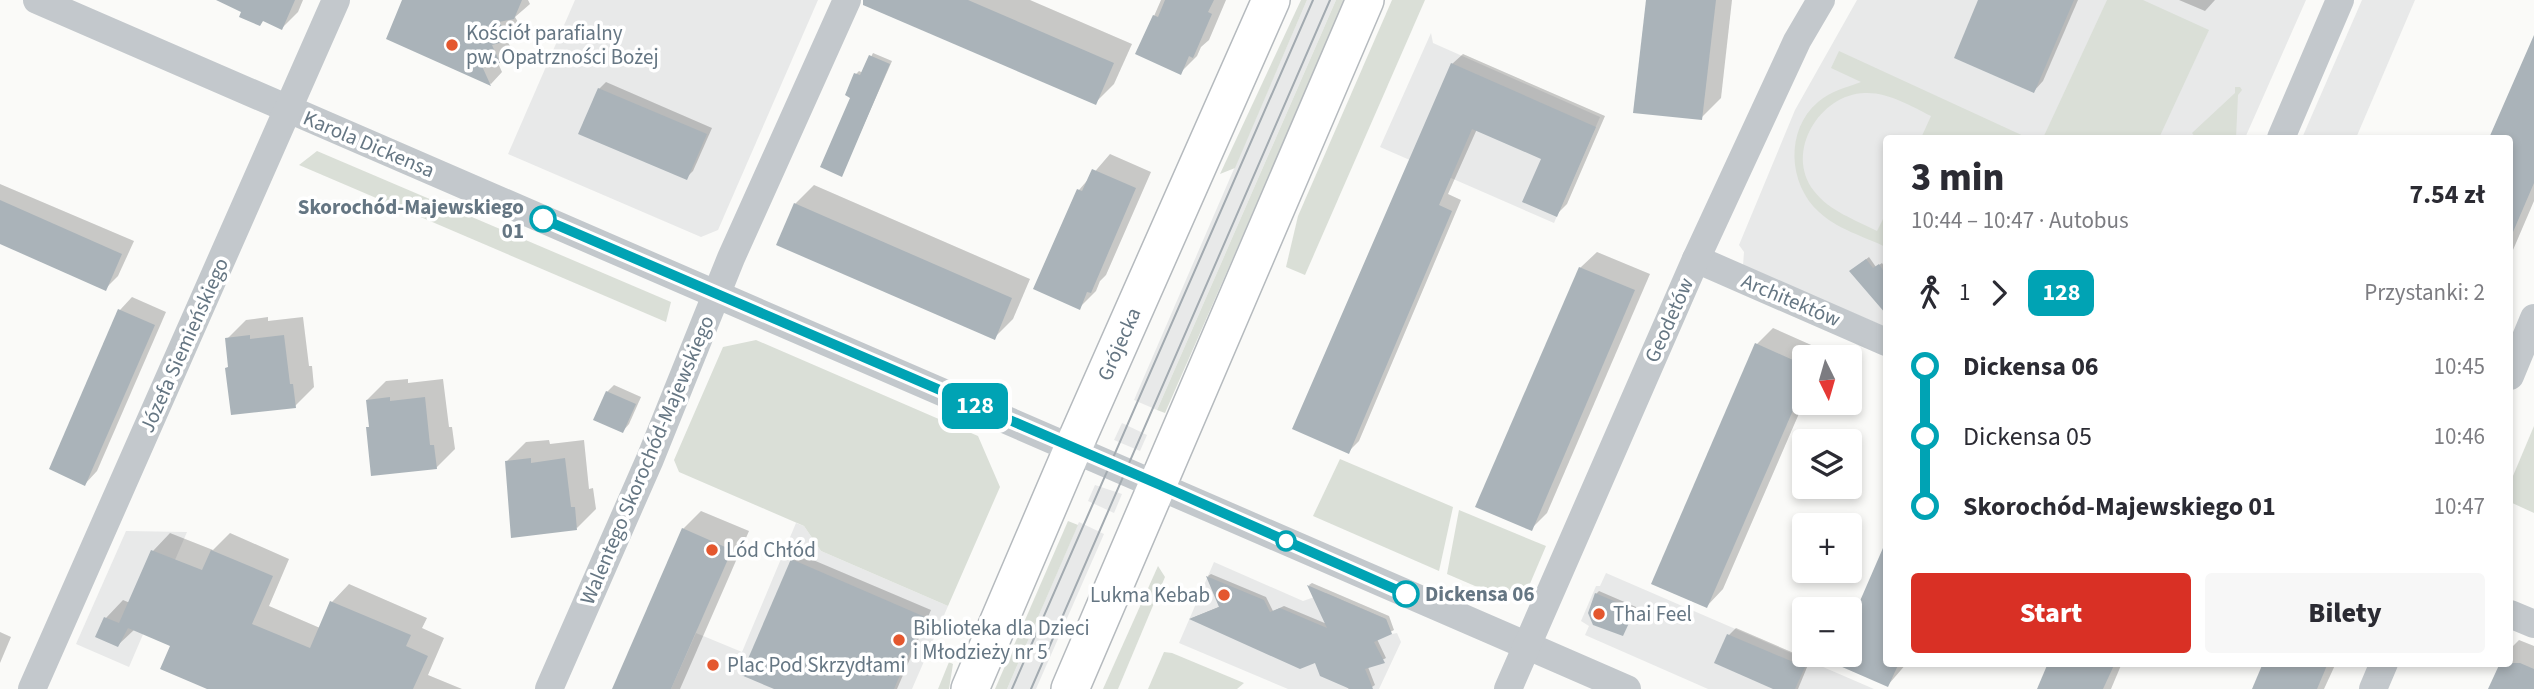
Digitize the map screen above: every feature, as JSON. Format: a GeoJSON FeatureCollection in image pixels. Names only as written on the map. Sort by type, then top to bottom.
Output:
{"type":"FeatureCollection","features":[{"type":"Feature","properties":{"kind":"main road","name":"Grójecka"},"geometry":{"type":"LineString","coordinates":[[970,689],[1271,0]]}},
{"type":"Feature","properties":{"kind":"main road"},"geometry":{"type":"LineString","coordinates":[[1070,689],[1365,0]]}},
{"type":"Feature","properties":{"kind":"street","name":"Karola Dickensa"},"geometry":{"type":"LineString","coordinates":[[37,0],[1627,689]]}},
{"type":"Feature","properties":{"kind":"street","name":"Józefa Siemieńskiego"},"geometry":{"type":"LineString","coordinates":[[32,689],[336,0]]}},
{"type":"Feature","properties":{"kind":"street","name":"Walentego Skorochód-Majewskiego"},"geometry":{"type":"LineString","coordinates":[[549,689],[650,459],[716,294],[847,0]]}},
{"type":"Feature","properties":{"kind":"street","name":"Geodetów"},"geometry":{"type":"LineString","coordinates":[[1508,689],[1696,259],[1797,41],[1821,0]]}},
{"type":"Feature","properties":{"kind":"street"},"geometry":{"type":"LineString","coordinates":[[2282,135],[2340,0]]}},
{"type":"Feature","properties":{"kind":"street","name":"Architektów"},"geometry":{"type":"LineString","coordinates":[[1696,259],[1883,341]]}},
{"type":"Feature","properties":{"kind":"street"},"geometry":{"type":"LineString","coordinates":[[2513,369],[2534,318]]}},
{"type":"Feature","properties":{"kind":"street"},"geometry":{"type":"LineString","coordinates":[[2513,615],[2534,624]]}},
{"type":"Feature","properties":{"kind":"street"},"geometry":{"type":"LineString","coordinates":[[2373,689],[2382,667]]}},
{"type":"Feature","properties":{"kind":"shaded area"},"geometry":{"type":"Polygon","coordinates":[[[575,0],[818,0],[718,230],[701,237],[508,154],[575,0]]]}},
{"type":"Feature","properties":{"kind":"shaded area"},"geometry":{"type":"Polygon","coordinates":[[[1301,0],[1307,0],[1235,168],[1220,174],[1301,0]]]}},
{"type":"Feature","properties":{"kind":"shaded area"},"geometry":{"type":"Polygon","coordinates":[[[1307,0],[1336,0],[1157,410],[1134,400],[1307,0]]]}},
{"type":"Feature","properties":{"kind":"shaded area"},"geometry":{"type":"Polygon","coordinates":[[[1336,0],[1346,0],[1165,413],[1157,410],[1336,0]]]}},
{"type":"Feature","properties":{"kind":"shaded area"},"geometry":{"type":"Polygon","coordinates":[[[1392,0],[1425,0],[1305,275],[1286,267],[1298,216],[1392,0]]]}},
{"type":"Feature","properties":{"kind":"shaded area"},"geometry":{"type":"Polygon","coordinates":[[[1857,0],[2306,0],[2246,135],[1883,135],[1883,326],[1743,266],[1744,252],[1739,245],[1795,110],[1857,0]]]}},
{"type":"Feature","properties":{"kind":"shaded area"},"geometry":{"type":"Polygon","coordinates":[[[2107,0],[2143,0],[2209,30],[2160,135],[2044,135],[2107,0]]]}},
{"type":"Feature","properties":{"kind":"shaded area"},"geometry":{"type":"Polygon","coordinates":[[[2362,0],[2415,0],[2357,135],[2303,135],[2362,0]]]}},
{"type":"Feature","properties":{"kind":"shaded area"},"geometry":{"type":"Polygon","coordinates":[[[1431,33],[1433,43],[1600,117],[1554,223],[1380,147],[1431,33]]]}},
{"type":"Feature","properties":{"kind":"shaded area"},"geometry":{"type":"Polygon","coordinates":[[[1839,51],[2021,135],[1922,135],[1931,116],[1899,100],[1865,93],[1834,103],[1821,114],[1805,143],[1803,159],[1806,176],[1814,191],[1835,210],[1877,231],[1883,219],[1883,246],[1826,218],[1809,200],[1796,172],[1796,142],[1807,114],[1829,95],[1861,82],[1831,68],[1839,51]]]}},
{"type":"Feature","properties":{"kind":"shaded area"},"geometry":{"type":"Polygon","coordinates":[[[2235,87],[2240,87],[2242,90],[2238,95],[2236,135],[2194,135],[2192,133],[2235,93],[2235,87]]]}},
{"type":"Feature","properties":{"kind":"shaded area"},"geometry":{"type":"Polygon","coordinates":[[[317,151],[671,302],[666,322],[299,165],[317,151]]]}},
{"type":"Feature","properties":{"kind":"shaded area"},"geometry":{"type":"Polygon","coordinates":[[[756,340],[978,436],[1000,487],[948,606],[821,551],[804,526],[679,472],[674,460],[723,347],[756,340]]]}},
{"type":"Feature","properties":{"kind":"shaded area"},"geometry":{"type":"Polygon","coordinates":[[[1122,423],[1147,435],[1140,451],[1114,440],[1122,423]]]}},
{"type":"Feature","properties":{"kind":"shaded area"},"geometry":{"type":"Polygon","coordinates":[[[2534,426],[2534,513],[2513,503],[2513,476],[2534,426]]]}},
{"type":"Feature","properties":{"kind":"shaded area"},"geometry":{"type":"Polygon","coordinates":[[[1340,459],[1453,507],[1439,571],[1313,516],[1340,459]]]}},
{"type":"Feature","properties":{"kind":"shaded area"},"geometry":{"type":"Polygon","coordinates":[[[1095,485],[1122,494],[1114,513],[1088,501],[1095,485]]]}},
{"type":"Feature","properties":{"kind":"shaded area"},"geometry":{"type":"Polygon","coordinates":[[[1459,510],[1546,546],[1529,586],[1496,595],[1447,574],[1459,510]]]}},
{"type":"Feature","properties":{"kind":"shaded area"},"geometry":{"type":"Polygon","coordinates":[[[1068,521],[1078,525],[1007,689],[995,689],[1068,521]]]}},
{"type":"Feature","properties":{"kind":"shaded area"},"geometry":{"type":"Polygon","coordinates":[[[1079,522],[1104,534],[1036,689],[1007,689],[1079,522]]]}},
{"type":"Feature","properties":{"kind":"shaded area"},"geometry":{"type":"Polygon","coordinates":[[[796,523],[804,526],[821,551],[948,606],[912,689],[671,689],[696,633],[742,652],[796,523]]]}},
{"type":"Feature","properties":{"kind":"shaded area"},"geometry":{"type":"Polygon","coordinates":[[[126,531],[187,532],[129,667],[76,644],[126,531]]]}},
{"type":"Feature","properties":{"kind":"shaded area"},"geometry":{"type":"Polygon","coordinates":[[[1214,562],[1303,601],[1326,593],[1386,619],[1392,634],[1397,633],[1401,642],[1379,689],[1288,689],[1179,643],[1214,562]]]}},
{"type":"Feature","properties":{"kind":"shaded area"},"geometry":{"type":"Polygon","coordinates":[[[1158,566],[1165,577],[1118,689],[1103,689],[1158,566]]]}},
{"type":"Feature","properties":{"kind":"shaded area"},"geometry":{"type":"Polygon","coordinates":[[[1606,573],[1792,654],[1792,667],[1823,667],[1874,689],[1708,689],[1585,635],[1589,626],[1581,621],[1596,586],[1600,586],[1606,573]]]}},
{"type":"Feature","properties":{"kind":"shaded area"},"geometry":{"type":"Polygon","coordinates":[[[1164,652],[1244,683],[1237,689],[1148,689],[1164,652]]]}},
{"type":"Feature","properties":{"kind":"shaded area"},"geometry":{"type":"Polygon","coordinates":[[[949,662],[953,664],[949,689],[938,689],[949,662]]]}},
{"type":"Feature","properties":{"kind":"building"},"geometry":{"type":"Polygon","coordinates":[[[216,0],[295,0],[282,30],[263,21],[260,26],[239,17],[241,12],[216,0]]]}},
{"type":"Feature","properties":{"kind":"building","name":"Kościół parafialny pw. Opatrzności Bożej"},"geometry":{"type":"Polygon","coordinates":[[[402,0],[522,0],[514,19],[499,22],[510,40],[492,45],[500,63],[481,64],[491,86],[386,39],[402,0]]]}},
{"type":"Feature","properties":{"kind":"building"},"geometry":{"type":"Polygon","coordinates":[[[863,0],[968,0],[1114,63],[1096,105],[863,5],[863,0]]]}},
{"type":"Feature","properties":{"kind":"building"},"geometry":{"type":"Polygon","coordinates":[[[1165,0],[1214,0],[1208,12],[1212,14],[1193,58],[1189,56],[1181,75],[1135,54],[1153,15],[1158,17],[1165,0]]]}},
{"type":"Feature","properties":{"kind":"building"},"geometry":{"type":"Polygon","coordinates":[[[1646,0],[1716,0],[1702,120],[1633,113],[1646,0]]]}},
{"type":"Feature","properties":{"kind":"building"},"geometry":{"type":"Polygon","coordinates":[[[1978,0],[2074,0],[2034,93],[1954,58],[1978,0]]]}},
{"type":"Feature","properties":{"kind":"building"},"geometry":{"type":"Polygon","coordinates":[[[2534,35],[2534,183],[2513,232],[2513,135],[2490,135],[2534,35]]]}},
{"type":"Feature","properties":{"kind":"building"},"geometry":{"type":"Polygon","coordinates":[[[869,55],[890,64],[842,177],[820,167],[850,98],[845,95],[854,73],[860,75],[869,55]]]}},
{"type":"Feature","properties":{"kind":"building"},"geometry":{"type":"Polygon","coordinates":[[[1451,63],[1596,127],[1557,217],[1522,202],[1541,159],[1472,129],[1439,205],[1452,211],[1349,454],[1292,429],[1451,63]]]}},
{"type":"Feature","properties":{"kind":"building"},"geometry":{"type":"Polygon","coordinates":[[[598,88],[707,134],[687,180],[578,134],[598,88]]]}},
{"type":"Feature","properties":{"kind":"building"},"geometry":{"type":"Polygon","coordinates":[[[1092,169],[1136,188],[1091,293],[1087,292],[1080,310],[1033,289],[1077,189],[1082,191],[1092,169]]]}},
{"type":"Feature","properties":{"kind":"building"},"geometry":{"type":"Polygon","coordinates":[[[0,200],[122,254],[106,291],[0,244],[0,200]]]}},
{"type":"Feature","properties":{"kind":"building"},"geometry":{"type":"Polygon","coordinates":[[[794,203],[1012,298],[995,340],[776,245],[794,203]]]}},
{"type":"Feature","properties":{"kind":"building"},"geometry":{"type":"Polygon","coordinates":[[[1866,259],[1873,268],[1879,264],[1883,270],[1883,311],[1849,271],[1866,259]]]}},
{"type":"Feature","properties":{"kind":"building"},"geometry":{"type":"Polygon","coordinates":[[[1579,267],[1635,290],[1532,531],[1475,507],[1579,267]]]}},
{"type":"Feature","properties":{"kind":"building"},"geometry":{"type":"Polygon","coordinates":[[[118,309],[155,325],[85,486],[49,469],[118,309]]]}},
{"type":"Feature","properties":{"kind":"building"},"geometry":{"type":"Polygon","coordinates":[[[250,335],[250,339],[284,335],[296,408],[231,415],[225,368],[228,367],[225,338],[250,335]]]}},
{"type":"Feature","properties":{"kind":"building"},"geometry":{"type":"Polygon","coordinates":[[[1755,343],[1792,360],[1792,413],[1707,608],[1651,584],[1755,343]]]}},
{"type":"Feature","properties":{"kind":"building"},"geometry":{"type":"Polygon","coordinates":[[[606,391],[636,404],[623,433],[593,420],[606,391]]]}},
{"type":"Feature","properties":{"kind":"building"},"geometry":{"type":"Polygon","coordinates":[[[390,397],[390,401],[425,397],[430,445],[434,445],[437,469],[371,476],[366,400],[390,397]]]}},
{"type":"Feature","properties":{"kind":"building"},"geometry":{"type":"Polygon","coordinates":[[[531,458],[531,463],[565,458],[571,507],[575,507],[577,530],[511,538],[505,461],[531,458]]]}},
{"type":"Feature","properties":{"kind":"building"},"geometry":{"type":"Polygon","coordinates":[[[682,528],[732,550],[671,689],[612,689],[682,528]]]}},
{"type":"Feature","properties":{"kind":"building"},"geometry":{"type":"Polygon","coordinates":[[[1883,548],[1883,667],[1897,667],[1888,687],[1842,667],[1862,667],[1862,597],[1883,548]]]}},
{"type":"Feature","properties":{"kind":"building"},"geometry":{"type":"Polygon","coordinates":[[[151,550],[202,570],[211,550],[273,576],[252,624],[310,648],[330,601],[411,635],[406,646],[428,656],[413,689],[207,689],[160,669],[170,646],[128,628],[118,647],[95,637],[104,617],[119,623],[151,550]]]}},
{"type":"Feature","properties":{"kind":"building"},"geometry":{"type":"Polygon","coordinates":[[[791,559],[925,617],[894,689],[774,689],[741,675],[791,559]]]}},
{"type":"Feature","properties":{"kind":"building"},"geometry":{"type":"Polygon","coordinates":[[[1206,576],[1264,600],[1270,612],[1280,608],[1327,628],[1307,585],[1386,619],[1392,634],[1374,642],[1385,663],[1365,669],[1373,689],[1350,689],[1320,676],[1315,663],[1300,669],[1189,619],[1219,607],[1206,576]]]}},
{"type":"Feature","properties":{"kind":"building"},"geometry":{"type":"Polygon","coordinates":[[[1595,593],[1635,610],[1623,636],[1593,625],[1588,613],[1595,593]]]}},
{"type":"Feature","properties":{"kind":"building"},"geometry":{"type":"Polygon","coordinates":[[[1727,634],[1792,662],[1792,667],[1805,667],[1795,689],[1773,689],[1714,663],[1727,634]]]}},
{"type":"Feature","properties":{"kind":"building"},"geometry":{"type":"Polygon","coordinates":[[[2513,663],[2520,663],[2534,669],[2534,689],[2488,689],[2498,667],[2513,667],[2513,663]]]}},
{"type":"Feature","properties":{"kind":"building"},"geometry":{"type":"Polygon","coordinates":[[[2046,667],[2113,667],[2103,689],[2037,689],[2046,667]]]}},
{"type":"Feature","properties":{"kind":"building"},"geometry":{"type":"Polygon","coordinates":[[[2261,667],[2326,667],[2317,689],[2252,689],[2261,667]]]}},
{"type":"Feature","properties":{"kind":"tram line"},"geometry":{"type":"LineString","coordinates":[[1012,689],[1313,0]]}},
{"type":"Feature","properties":{"kind":"tram line"},"geometry":{"type":"LineString","coordinates":[[1031,689],[1330,0]]}},
{"type":"Feature","properties":{"kind":"bus line","name":"128"},"geometry":{"type":"LineString","coordinates":[[543,219],[1406,594]]}},
{"type":"Feature","properties":{"kind":"place","name":"Kościół parafialny pw. Opatrzności Bożej"},"geometry":{"type":"Point","coordinates":[452,45]}},
{"type":"Feature","properties":{"kind":"place","name":"Skorochód-Majewskiego 01"},"geometry":{"type":"Point","coordinates":[543,219]}},
{"type":"Feature","properties":{"kind":"place","name":"Lód Chłód"},"geometry":{"type":"Point","coordinates":[712,550]}},
{"type":"Feature","properties":{"kind":"place","name":"Dickensa 06"},"geometry":{"type":"Point","coordinates":[1406,594]}},
{"type":"Feature","properties":{"kind":"place","name":"Lukma Kebab"},"geometry":{"type":"Point","coordinates":[1224,595]}},
{"type":"Feature","properties":{"kind":"place","name":"Thai Feel"},"geometry":{"type":"Point","coordinates":[1599,614]}},
{"type":"Feature","properties":{"kind":"place","name":"Biblioteka dla Dzieci i Młodzieży nr 5"},"geometry":{"type":"Point","coordinates":[899,640]}},
{"type":"Feature","properties":{"kind":"place","name":"Plac Pod Skrzydłami"},"geometry":{"type":"Point","coordinates":[713,665]}}]}
